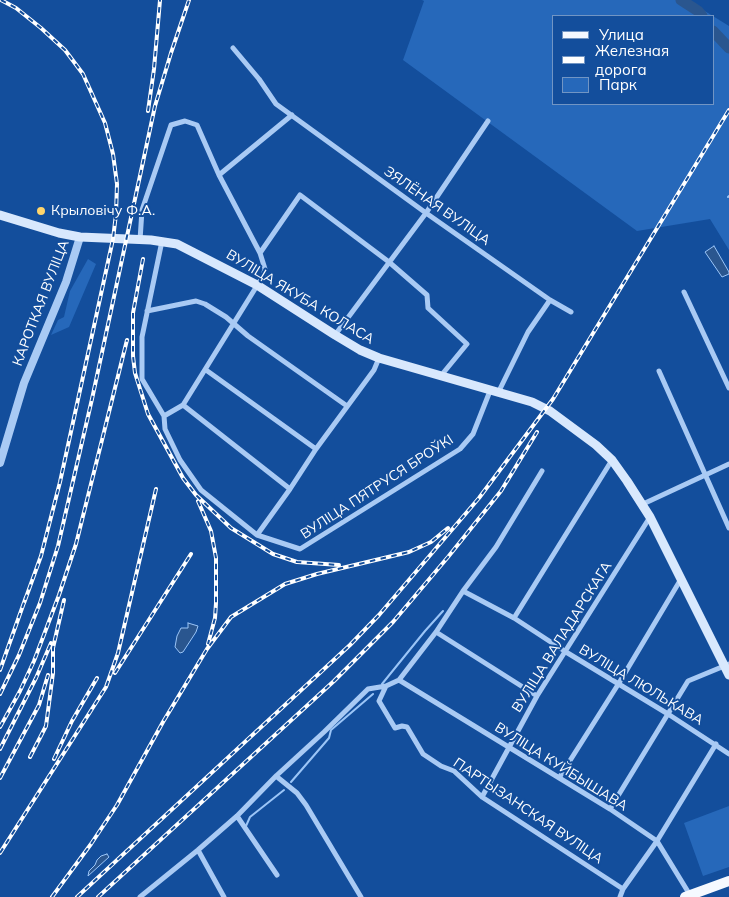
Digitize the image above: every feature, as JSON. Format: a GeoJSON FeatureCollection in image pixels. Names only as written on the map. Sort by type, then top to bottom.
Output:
{"type":"FeatureCollection","features":[{"type":"Feature","properties":{"kind":"main road","name":"ВУЛІЦА ЯКУБА КОЛАСА"},"geometry":{"type":"LineString","coordinates":[[0,215],[59,233],[80,237],[162,241],[177,244],[257,285],[360,350],[442,378],[532,402],[547,409],[578,430],[612,460],[643,504],[727,665],[729,675]]}},
{"type":"Feature","properties":{"kind":"main road"},"geometry":{"type":"LineString","coordinates":[[687,896],[729,881]]}},
{"type":"Feature","properties":{"kind":"street","name":"ЗЯЛЁНАЯ ВУЛІЦА"},"geometry":{"type":"LineString","coordinates":[[233,48],[276,104],[426,213],[550,300],[571,312]]}},
{"type":"Feature","properties":{"kind":"street"},"geometry":{"type":"LineString","coordinates":[[219,175],[292,115]]}},
{"type":"Feature","properties":{"kind":"street"},"geometry":{"type":"LineString","coordinates":[[140,240],[142,210],[171,125],[185,121],[198,125],[219,175],[260,253],[265,269],[263,276],[183,406],[164,416]]}},
{"type":"Feature","properties":{"kind":"street"},"geometry":{"type":"LineString","coordinates":[[335,335],[426,213],[488,122]]}},
{"type":"Feature","properties":{"kind":"street"},"geometry":{"type":"LineString","coordinates":[[260,253],[300,195],[388,262],[427,295],[428,308],[467,344],[444,372],[442,378]]}},
{"type":"Feature","properties":{"kind":"street","name":"КАРОТКАЯ ВУЛІЦА"},"geometry":{"type":"LineString","coordinates":[[0,463],[24,383],[66,282],[80,237]]}},
{"type":"Feature","properties":{"kind":"street"},"geometry":{"type":"LineString","coordinates":[[162,241],[142,337],[142,379],[164,416],[165,429],[180,460],[201,490],[257,535],[316,449],[374,370],[379,358]]}},
{"type":"Feature","properties":{"kind":"street"},"geometry":{"type":"LineString","coordinates":[[684,292],[729,388]]}},
{"type":"Feature","properties":{"kind":"street","name":"ВУЛІЦА ПЯТРУСЯ БРОЎКІ"},"geometry":{"type":"LineString","coordinates":[[257,535],[300,549],[460,449],[473,434],[528,332],[550,300]]}},
{"type":"Feature","properties":{"kind":"street"},"geometry":{"type":"LineString","coordinates":[[147,311],[196,301],[205,304],[347,406]]}},
{"type":"Feature","properties":{"kind":"street"},"geometry":{"type":"LineString","coordinates":[[206,370],[316,449]]}},
{"type":"Feature","properties":{"kind":"street"},"geometry":{"type":"LineString","coordinates":[[659,371],[729,528]]}},
{"type":"Feature","properties":{"kind":"street"},"geometry":{"type":"LineString","coordinates":[[183,406],[290,489]]}},
{"type":"Feature","properties":{"kind":"street"},"geometry":{"type":"LineString","coordinates":[[514,618],[612,460]]}},
{"type":"Feature","properties":{"kind":"street"},"geometry":{"type":"LineString","coordinates":[[643,504],[729,464]]}},
{"type":"Feature","properties":{"kind":"street"},"geometry":{"type":"LineString","coordinates":[[140,897],[237,816],[276,776],[368,689],[386,686],[399,680],[436,632],[463,591],[496,547],[542,471]]}},
{"type":"Feature","properties":{"kind":"street","name":"ВУЛІЦА ВАЛАДАРСКАГА"},"geometry":{"type":"LineString","coordinates":[[482,797],[537,696],[650,517]]}},
{"type":"Feature","properties":{"kind":"street"},"geometry":{"type":"LineString","coordinates":[[559,778],[619,684],[681,579]]}},
{"type":"Feature","properties":{"kind":"street","name":"ВУЛІЦА ЛЮЛЬКАВА"},"geometry":{"type":"LineString","coordinates":[[463,591],[514,618],[716,744],[729,754]]}},
{"type":"Feature","properties":{"kind":"street"},"geometry":{"type":"LineString","coordinates":[[436,632],[537,696]]}},
{"type":"Feature","properties":{"kind":"street"},"geometry":{"type":"LineString","coordinates":[[610,809],[688,681],[727,665]]}},
{"type":"Feature","properties":{"kind":"street","name":"ВУЛІЦА КУЙБЫШАВА"},"geometry":{"type":"LineString","coordinates":[[399,680],[610,809],[657,841],[687,896]]}},
{"type":"Feature","properties":{"kind":"street","name":"ПАРТЫЗАНСКАЯ ВУЛІЦА"},"geometry":{"type":"LineString","coordinates":[[386,686],[379,701],[395,728],[407,727],[423,754],[441,766],[454,771],[482,797],[623,889]]}},
{"type":"Feature","properties":{"kind":"street"},"geometry":{"type":"LineString","coordinates":[[620,897],[623,889],[657,841],[716,744]]}},
{"type":"Feature","properties":{"kind":"street"},"geometry":{"type":"LineString","coordinates":[[276,776],[302,799],[361,897]]}},
{"type":"Feature","properties":{"kind":"street"},"geometry":{"type":"LineString","coordinates":[[237,816],[277,875]]}},
{"type":"Feature","properties":{"kind":"street"},"geometry":{"type":"LineString","coordinates":[[198,850],[224,897]]}},
{"type":"Feature","properties":{"kind":"green space"},"geometry":{"type":"Polygon","coordinates":[[[422,0],[687,0],[711,15],[552,15],[552,105],[714,105],[714,17],[729,26],[729,250],[710,219],[637,231],[403,60],[424,1],[422,0]]]}},
{"type":"Feature","properties":{"kind":"green space"},"geometry":{"type":"Polygon","coordinates":[[[88,259],[96,264],[69,327],[51,335],[58,320],[64,317],[70,291],[88,259]]]}},
{"type":"Feature","properties":{"kind":"green space"},"geometry":{"type":"Polygon","coordinates":[[[729,806],[729,867],[703,876],[684,823],[729,806]]]}},
{"type":"Feature","properties":{"kind":"shaded area"},"geometry":{"type":"Polygon","coordinates":[[[714,246],[729,272],[729,274],[722,277],[705,252],[714,246]]]}},
{"type":"Feature","properties":{"kind":"shaded area"},"geometry":{"type":"Polygon","coordinates":[[[188,623],[198,626],[183,652],[180,653],[175,647],[177,636],[181,628],[188,628],[188,623]]]}},
{"type":"Feature","properties":{"kind":"shaded area"},"geometry":{"type":"Polygon","coordinates":[[[107,854],[109,857],[88,876],[89,871],[97,860],[107,854]]]}},
{"type":"Feature","properties":{"kind":"waterway"},"geometry":{"type":"LineString","coordinates":[[681,0],[701,15]]}},
{"type":"Feature","properties":{"kind":"waterway"},"geometry":{"type":"LineString","coordinates":[[714,32],[729,48]]}},
{"type":"Feature","properties":{"kind":"waterway"},"geometry":{"type":"LineString","coordinates":[[382,684],[443,611]]}},
{"type":"Feature","properties":{"kind":"waterway"},"geometry":{"type":"LineString","coordinates":[[291,782],[329,738],[331,730],[373,694]]}},
{"type":"Feature","properties":{"kind":"waterway"},"geometry":{"type":"LineString","coordinates":[[246,826],[250,817],[284,790]]}},
{"type":"Feature","properties":{"kind":"railway"},"geometry":{"type":"LineString","coordinates":[[1,0],[16,8],[41,28],[65,50],[83,74],[105,123],[113,154],[117,184],[113,239],[60,482],[41,556],[24,603]]}},
{"type":"Feature","properties":{"kind":"railway"},"geometry":{"type":"LineString","coordinates":[[148,111],[160,0]]}},
{"type":"Feature","properties":{"kind":"railway"},"geometry":{"type":"LineString","coordinates":[[0,694],[19,655],[40,603],[58,546],[92,399],[155,106],[189,0]]}},
{"type":"Feature","properties":{"kind":"railway"},"geometry":{"type":"LineString","coordinates":[[77,897],[350,645],[379,615],[479,498],[553,399],[729,110]]}},
{"type":"Feature","properties":{"kind":"railway"},"geometry":{"type":"LineString","coordinates":[[143,259],[133,313],[135,373],[148,414],[183,478],[196,495],[231,528],[273,554],[297,562],[339,565]]}},
{"type":"Feature","properties":{"kind":"railway"},"geometry":{"type":"LineString","coordinates":[[0,727],[34,661],[76,544],[127,340]]}},
{"type":"Feature","properties":{"kind":"railway"},"geometry":{"type":"LineString","coordinates":[[98,897],[334,681],[393,622],[501,491],[537,432]]}},
{"type":"Feature","properties":{"kind":"railway"},"geometry":{"type":"LineString","coordinates":[[0,853],[106,687],[118,653],[156,489]]}},
{"type":"Feature","properties":{"kind":"railway"},"geometry":{"type":"LineString","coordinates":[[198,501],[211,531],[216,558],[215,618],[208,644]]}},
{"type":"Feature","properties":{"kind":"railway"},"geometry":{"type":"LineString","coordinates":[[52,897],[117,805],[163,722],[207,649],[231,617],[285,584],[317,574],[409,552],[431,542],[448,528]]}},
{"type":"Feature","properties":{"kind":"railway"},"geometry":{"type":"LineString","coordinates":[[115,673],[191,554]]}},
{"type":"Feature","properties":{"kind":"railway"},"geometry":{"type":"LineString","coordinates":[[0,670],[26,597]]}},
{"type":"Feature","properties":{"kind":"railway"},"geometry":{"type":"LineString","coordinates":[[30,757],[46,726],[53,673],[53,648],[64,600]]}},
{"type":"Feature","properties":{"kind":"railway"},"geometry":{"type":"LineString","coordinates":[[0,749],[36,678],[51,643]]}},
{"type":"Feature","properties":{"kind":"railway"},"geometry":{"type":"LineString","coordinates":[[0,778],[39,705],[48,675]]}},
{"type":"Feature","properties":{"kind":"railway"},"geometry":{"type":"LineString","coordinates":[[54,759],[72,721],[97,678]]}},
{"type":"Feature","properties":{"kind":"place","name":"Крыловічу Ф.А."},"geometry":{"type":"Point","coordinates":[41,211]}}]}
